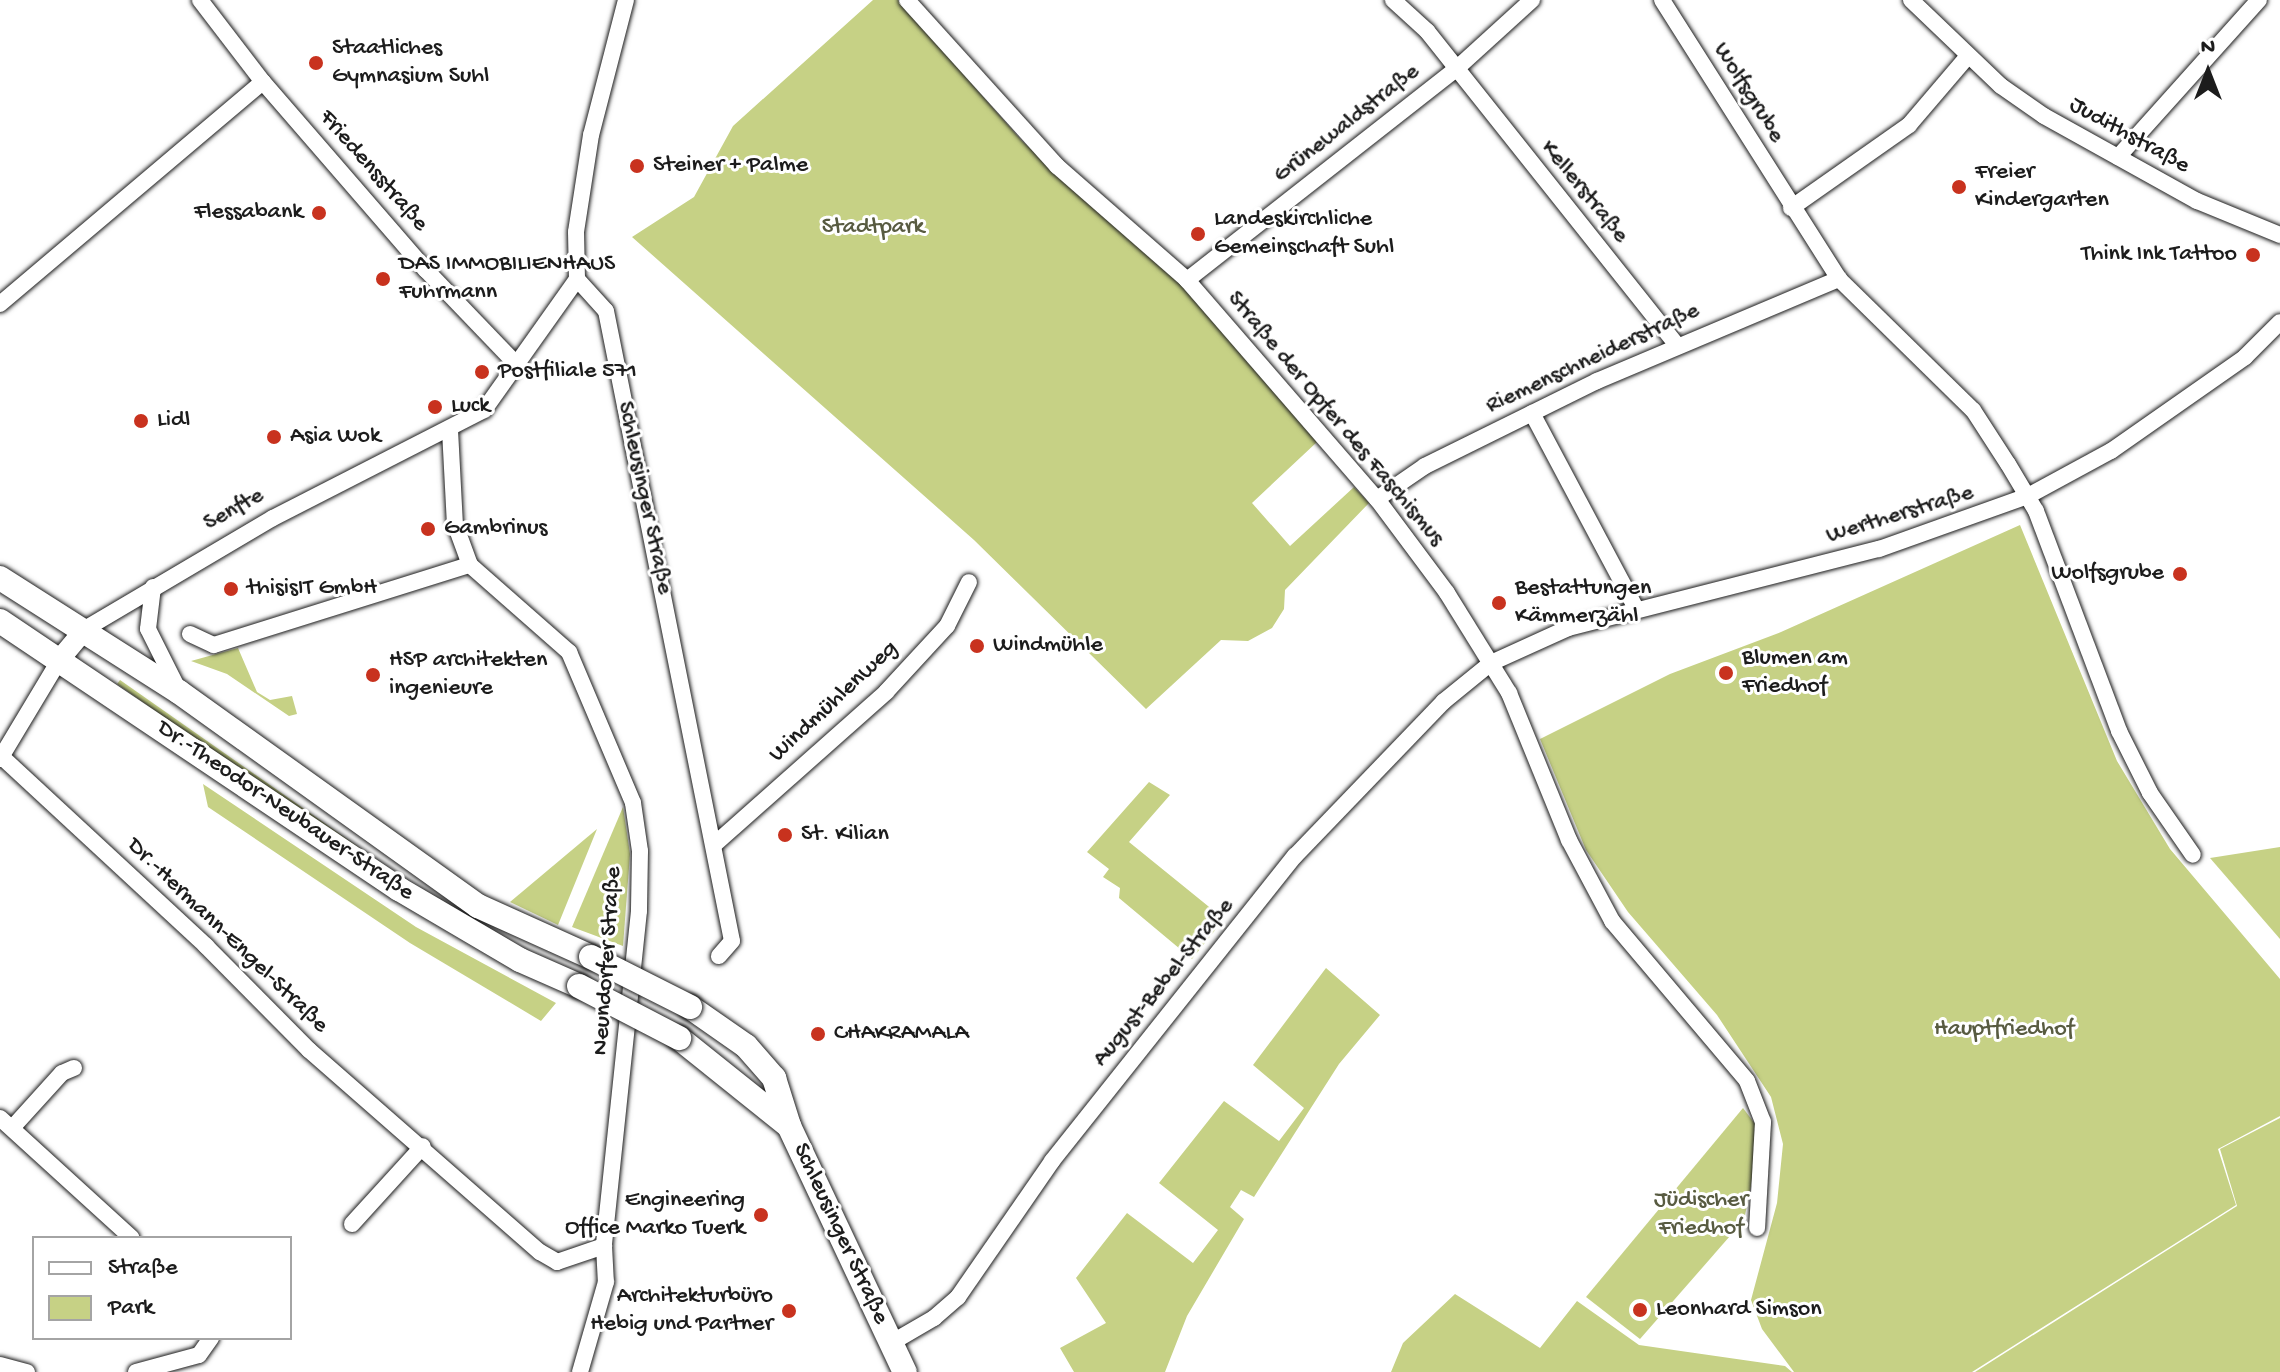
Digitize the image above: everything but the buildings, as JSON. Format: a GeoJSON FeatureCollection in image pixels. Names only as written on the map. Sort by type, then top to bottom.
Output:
{"type":"FeatureCollection","features":[{"type":"Feature","properties":{"kind":"main road","name":"Dr.-Theodor-Neubauer-Straße"},"geometry":{"type":"LineString","coordinates":[[0,578],[85,629],[179,692],[389,838],[478,906],[591,957]]}},
{"type":"Feature","properties":{"kind":"main road","name":"Dr.-Theodor-Neubauer-Straße"},"geometry":{"type":"LineString","coordinates":[[0,621],[399,889],[520,960],[579,986]]}},
{"type":"Feature","properties":{"kind":"main road","name":"Schleusinger Straße"},"geometry":{"type":"LineString","coordinates":[[591,957],[690,1007],[722,1027],[774,1078],[789,1126],[905,1372]]}},
{"type":"Feature","properties":{"kind":"main road","name":"Schleusinger Straße"},"geometry":{"type":"LineString","coordinates":[[579,986],[679,1038],[789,1126]]}},
{"type":"Feature","properties":{"kind":"street","name":"Friedensstraße"},"geometry":{"type":"LineString","coordinates":[[200,0],[263,82],[426,270],[518,366]]}},
{"type":"Feature","properties":{"kind":"street"},"geometry":{"type":"LineString","coordinates":[[577,279],[576,232],[591,135],[626,0]]}},
{"type":"Feature","properties":{"kind":"street","name":"Straße der Opfer des Faschismus"},"geometry":{"type":"LineString","coordinates":[[907,0],[1057,166],[1187,280],[1377,499],[1447,593],[1509,693],[1569,840],[1612,921],[1747,1081],[1763,1122],[1757,1228]]}},
{"type":"Feature","properties":{"kind":"street","name":"Kellerstraße"},"geometry":{"type":"LineString","coordinates":[[1393,0],[1427,31],[1676,344]]}},
{"type":"Feature","properties":{"kind":"street","name":"Grünewaldstraße"},"geometry":{"type":"LineString","coordinates":[[1187,280],[1455,70],[1532,0]]}},
{"type":"Feature","properties":{"kind":"street","name":"Wolfsgrube"},"geometry":{"type":"LineString","coordinates":[[1662,0],[1791,208],[1839,279],[1973,410],[2028,496],[2119,731],[2150,793],[2193,855]]}},
{"type":"Feature","properties":{"kind":"street","name":"Judithstraße"},"geometry":{"type":"LineString","coordinates":[[1911,0],[1968,56],[2044,116],[2197,201],[2280,235]]}},
{"type":"Feature","properties":{"kind":"street"},"geometry":{"type":"LineString","coordinates":[[2118,157],[2259,0]]}},
{"type":"Feature","properties":{"kind":"street"},"geometry":{"type":"LineString","coordinates":[[1791,208],[1909,125],[1968,56]]}},
{"type":"Feature","properties":{"kind":"street"},"geometry":{"type":"LineString","coordinates":[[0,304],[263,82]]}},
{"type":"Feature","properties":{"kind":"street","name":"Senfte"},"geometry":{"type":"LineString","coordinates":[[60,659],[85,629],[153,587],[273,518],[484,410],[577,279]]}},
{"type":"Feature","properties":{"kind":"street","name":"Schleusinger Straße"},"geometry":{"type":"LineString","coordinates":[[577,279],[606,311],[732,941],[719,956]]}},
{"type":"Feature","properties":{"kind":"street","name":"Riemenschneiderstraße"},"geometry":{"type":"LineString","coordinates":[[1377,499],[1425,466],[1676,344],[1839,279]]}},
{"type":"Feature","properties":{"kind":"street","name":"Wertherstraße"},"geometry":{"type":"LineString","coordinates":[[1491,663],[1539,638],[1636,609],[1891,545],[2028,496],[2124,442],[2245,357],[2280,322]]}},
{"type":"Feature","properties":{"kind":"street"},"geometry":{"type":"LineString","coordinates":[[1532,413],[1636,609]]}},
{"type":"Feature","properties":{"kind":"street"},"geometry":{"type":"LineString","coordinates":[[190,634],[214,645],[470,565],[455,524],[450,430]]}},
{"type":"Feature","properties":{"kind":"street","name":"Neundorfer Straße"},"geometry":{"type":"LineString","coordinates":[[470,565],[569,652],[633,803],[640,851],[635,954],[604,1246],[606,1282],[580,1372]]}},
{"type":"Feature","properties":{"kind":"street","name":"Windmühlenweg"},"geometry":{"type":"LineString","coordinates":[[715,844],[886,692],[947,626],[969,582]]}},
{"type":"Feature","properties":{"kind":"street","name":"Dr.-Theodor-Neubauer-Straße"},"geometry":{"type":"LineString","coordinates":[[153,587],[148,629],[179,692]]}},
{"type":"Feature","properties":{"kind":"street"},"geometry":{"type":"LineString","coordinates":[[1,757],[60,659]]}},
{"type":"Feature","properties":{"kind":"street","name":"August-Bebel-Straße"},"geometry":{"type":"LineString","coordinates":[[891,1343],[934,1318],[958,1297],[1052,1161],[1295,856],[1443,702],[1491,663]]}},
{"type":"Feature","properties":{"kind":"street","name":"Dr.-Hermann-Engel-Straße"},"geometry":{"type":"LineString","coordinates":[[1,757],[206,946],[309,1050],[548,1257],[557,1262],[576,1259],[604,1246]]}},
{"type":"Feature","properties":{"kind":"street"},"geometry":{"type":"LineString","coordinates":[[74,1068],[62,1073],[7,1123],[130,1236]]}},
{"type":"Feature","properties":{"kind":"street"},"geometry":{"type":"LineString","coordinates":[[352,1224],[423,1146]]}},
{"type":"Feature","properties":{"kind":"street"},"geometry":{"type":"LineString","coordinates":[[136,1372],[199,1355],[210,1340]]}},
{"type":"Feature","properties":{"kind":"street"},"geometry":{"type":"LineString","coordinates":[[0,1365],[27,1372]]}},
{"type":"Feature","properties":{"kind":"green space","name":"Stadtpark"},"geometry":{"type":"Polygon","coordinates":[[[873,0],[898,0],[1022,141],[1183,285],[1317,442],[1252,503],[1290,546],[1354,487],[1369,503],[1285,590],[1284,609],[1272,628],[1248,641],[1221,640],[1146,709],[974,540],[632,237],[694,197],[733,126],[873,0]]]}},
{"type":"Feature","properties":{"kind":"green space","name":"Hauptfriedhof"},"geometry":{"type":"Polygon","coordinates":[[[2020,525],[2117,761],[2170,849],[2280,979],[2280,1116],[2218,1149],[2236,1205],[1972,1372],[1794,1372],[1762,1329],[1751,1300],[1777,1203],[1783,1144],[1771,1097],[1717,1015],[1628,912],[1586,850],[1540,739],[1670,674],[1781,632],[2020,525]]]}},
{"type":"Feature","properties":{"kind":"green space"},"geometry":{"type":"Polygon","coordinates":[[[238,648],[257,692],[270,700],[292,696],[297,714],[289,716],[227,674],[191,661],[238,648]]]}},
{"type":"Feature","properties":{"kind":"green space"},"geometry":{"type":"Polygon","coordinates":[[[120,680],[406,880],[403,884],[117,684],[120,680]]]}},
{"type":"Feature","properties":{"kind":"green space"},"geometry":{"type":"Polygon","coordinates":[[[1149,782],[1170,795],[1129,842],[1224,919],[1192,959],[1119,898],[1120,888],[1103,877],[1109,869],[1087,852],[1149,782]]]}},
{"type":"Feature","properties":{"kind":"green space"},"geometry":{"type":"Polygon","coordinates":[[[203,784],[416,927],[556,1003],[541,1021],[410,943],[208,807],[203,784]]]}},
{"type":"Feature","properties":{"kind":"green space"},"geometry":{"type":"Polygon","coordinates":[[[623,807],[630,854],[623,946],[572,927],[623,807]]]}},
{"type":"Feature","properties":{"kind":"green space"},"geometry":{"type":"Polygon","coordinates":[[[597,829],[558,925],[510,902],[597,829]]]}},
{"type":"Feature","properties":{"kind":"green space"},"geometry":{"type":"Polygon","coordinates":[[[2280,847],[2280,939],[2210,858],[2280,847]]]}},
{"type":"Feature","properties":{"kind":"green space"},"geometry":{"type":"Polygon","coordinates":[[[1326,968],[1380,1015],[1339,1064],[1254,1197],[1241,1190],[1230,1207],[1244,1219],[1187,1316],[1165,1372],[1074,1372],[1060,1348],[1106,1323],[1076,1278],[1127,1213],[1193,1263],[1218,1230],[1159,1183],[1224,1101],[1279,1141],[1304,1108],[1253,1065],[1326,968]]]}},
{"type":"Feature","properties":{"kind":"green space","name":"Jüdischer Friedhof"},"geometry":{"type":"Polygon","coordinates":[[[1743,1108],[1755,1124],[1753,1175],[1744,1220],[1640,1339],[1586,1297],[1743,1108]]]}},
{"type":"Feature","properties":{"kind":"green space"},"geometry":{"type":"Polygon","coordinates":[[[2280,1118],[2280,1372],[1975,1372],[2237,1206],[2220,1149],[2280,1118]]]}},
{"type":"Feature","properties":{"kind":"green space"},"geometry":{"type":"Polygon","coordinates":[[[1455,1294],[1540,1348],[1577,1301],[1639,1345],[1785,1366],[1792,1372],[1391,1372],[1403,1343],[1455,1294]]]}},
{"type":"Feature","properties":{"kind":"place","name":"Staatliches Gymnasium Suhl"},"geometry":{"type":"Point","coordinates":[316,63]}},
{"type":"Feature","properties":{"kind":"place","name":"Steiner + Palme"},"geometry":{"type":"Point","coordinates":[637,166]}},
{"type":"Feature","properties":{"kind":"place","name":"Freier Kindergarten"},"geometry":{"type":"Point","coordinates":[1959,187]}},
{"type":"Feature","properties":{"kind":"place","name":"Flessabank"},"geometry":{"type":"Point","coordinates":[319,213]}},
{"type":"Feature","properties":{"kind":"place","name":"Landeskirchliche Gemeinschaft Suhl"},"geometry":{"type":"Point","coordinates":[1198,234]}},
{"type":"Feature","properties":{"kind":"place","name":"Think Ink Tattoo"},"geometry":{"type":"Point","coordinates":[2253,255]}},
{"type":"Feature","properties":{"kind":"place","name":"DAS IMMOBILIENHAUS Fuhrmann"},"geometry":{"type":"Point","coordinates":[383,279]}},
{"type":"Feature","properties":{"kind":"place","name":"Postfiliale 571"},"geometry":{"type":"Point","coordinates":[482,372]}},
{"type":"Feature","properties":{"kind":"place","name":"Luck"},"geometry":{"type":"Point","coordinates":[435,407]}},
{"type":"Feature","properties":{"kind":"place","name":"Lidl"},"geometry":{"type":"Point","coordinates":[141,421]}},
{"type":"Feature","properties":{"kind":"place","name":"Asia Wok"},"geometry":{"type":"Point","coordinates":[274,437]}},
{"type":"Feature","properties":{"kind":"place","name":"Gambrinus"},"geometry":{"type":"Point","coordinates":[428,529]}},
{"type":"Feature","properties":{"kind":"place","name":"Wolfsgrube"},"geometry":{"type":"Point","coordinates":[2180,574]}},
{"type":"Feature","properties":{"kind":"place","name":"thisisIT GmbH"},"geometry":{"type":"Point","coordinates":[231,589]}},
{"type":"Feature","properties":{"kind":"place","name":"Bestattungen Kämmerzähl"},"geometry":{"type":"Point","coordinates":[1499,603]}},
{"type":"Feature","properties":{"kind":"place","name":"Windmühle"},"geometry":{"type":"Point","coordinates":[977,646]}},
{"type":"Feature","properties":{"kind":"place","name":"Blumen am Friedhof"},"geometry":{"type":"Point","coordinates":[1726,673]}},
{"type":"Feature","properties":{"kind":"place","name":"HSP architekten ingenieure"},"geometry":{"type":"Point","coordinates":[373,675]}},
{"type":"Feature","properties":{"kind":"place","name":"St. Kilian"},"geometry":{"type":"Point","coordinates":[785,835]}},
{"type":"Feature","properties":{"kind":"place","name":"CHAKRAMALA"},"geometry":{"type":"Point","coordinates":[818,1034]}},
{"type":"Feature","properties":{"kind":"place","name":"Engineering Office Marko Tuerk"},"geometry":{"type":"Point","coordinates":[761,1215]}},
{"type":"Feature","properties":{"kind":"place","name":"Leonhard Simson"},"geometry":{"type":"Point","coordinates":[1640,1310]}},
{"type":"Feature","properties":{"kind":"place","name":"Architekturbüro Hebig und Partner"},"geometry":{"type":"Point","coordinates":[789,1311]}}]}
